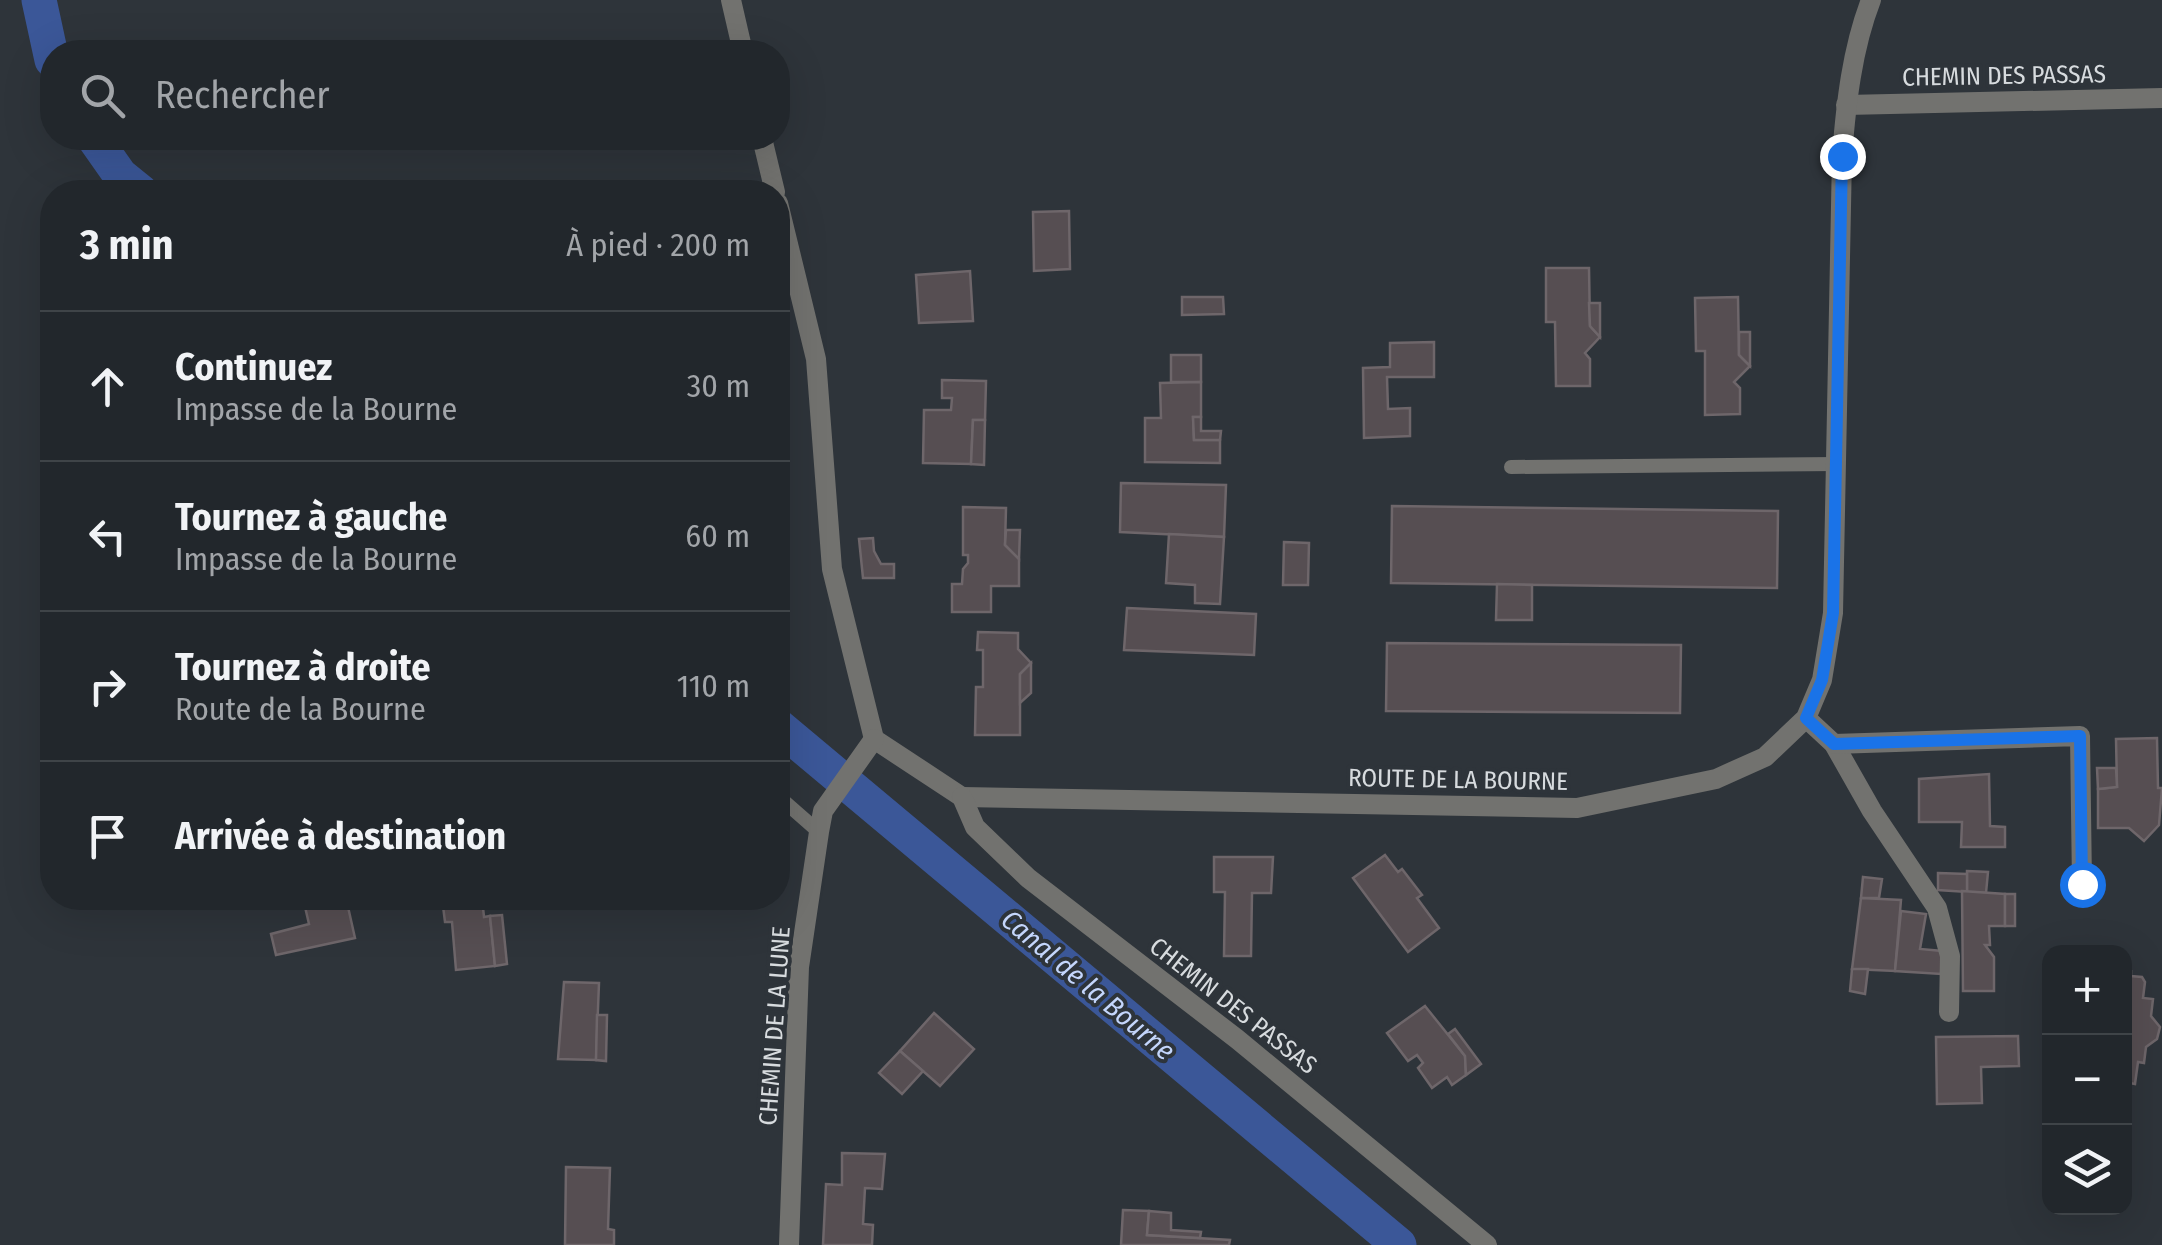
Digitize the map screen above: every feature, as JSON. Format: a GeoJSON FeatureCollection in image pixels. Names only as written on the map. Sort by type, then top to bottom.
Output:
{"type":"FeatureCollection","features":[{"type":"Feature","properties":{"kind":"street"},"geometry":{"type":"LineString","coordinates":[[731,0],[740,40]]}},
{"type":"Feature","properties":{"kind":"street","name":"ROUTE DE LA BOURNE"},"geometry":{"type":"LineString","coordinates":[[962,796],[1577,808],[1716,779],[1765,757],[1806,718],[1822,680],[1833,613],[1842,156],[1846,105],[1871,0]]}},
{"type":"Feature","properties":{"kind":"street","name":"CHEMIN DES PASSAS"},"geometry":{"type":"LineString","coordinates":[[1846,105],[2162,98]]}},
{"type":"Feature","properties":{"kind":"street"},"geometry":{"type":"LineString","coordinates":[[765,150],[772,180]]}},
{"type":"Feature","properties":{"kind":"street"},"geometry":{"type":"LineString","coordinates":[[790,253],[816,360],[832,569],[874,739],[962,796]]}},
{"type":"Feature","properties":{"kind":"street"},"geometry":{"type":"LineString","coordinates":[[1806,718],[1834,744],[1872,812],[1937,908],[1950,956],[1950,1012]]}},
{"type":"Feature","properties":{"kind":"street"},"geometry":{"type":"LineString","coordinates":[[1834,744],[2080,736],[2082,884]]}},
{"type":"Feature","properties":{"kind":"street"},"geometry":{"type":"LineString","coordinates":[[821,821],[874,739]]}},
{"type":"Feature","properties":{"kind":"street","name":"CHEMIN DES PASSAS"},"geometry":{"type":"LineString","coordinates":[[962,796],[975,828],[1028,878],[1237,1039],[1487,1245]]}},
{"type":"Feature","properties":{"kind":"street","name":"CHEMIN DE LA LUNE"},"geometry":{"type":"LineString","coordinates":[[789,1245],[799,967],[821,821]]}},
{"type":"Feature","properties":{"kind":"lane"},"geometry":{"type":"LineString","coordinates":[[1511,467],[1837,464]]}},
{"type":"Feature","properties":{"kind":"lane"},"geometry":{"type":"LineString","coordinates":[[790,803],[821,821]]}},
{"type":"Feature","properties":{"kind":"building"},"geometry":{"type":"Polygon","coordinates":[[[1069,211],[1070,269],[1034,271],[1033,212],[1069,211]]]}},
{"type":"Feature","properties":{"kind":"building"},"geometry":{"type":"Polygon","coordinates":[[[1546,268],[1589,268],[1590,326],[1600,337],[1585,353],[1590,359],[1590,386],[1556,386],[1555,322],[1546,322],[1546,268]]]}},
{"type":"Feature","properties":{"kind":"building"},"geometry":{"type":"Polygon","coordinates":[[[970,271],[973,321],[919,323],[916,275],[970,271]]]}},
{"type":"Feature","properties":{"kind":"building"},"geometry":{"type":"Polygon","coordinates":[[[1182,297],[1223,297],[1224,314],[1182,315],[1182,297]]]}},
{"type":"Feature","properties":{"kind":"building"},"geometry":{"type":"Polygon","coordinates":[[[1738,297],[1739,355],[1750,366],[1734,382],[1740,388],[1740,414],[1705,415],[1705,351],[1696,351],[1695,298],[1738,297]]]}},
{"type":"Feature","properties":{"kind":"building"},"geometry":{"type":"Polygon","coordinates":[[[1589,303],[1600,303],[1600,337],[1590,326],[1589,303]]]}},
{"type":"Feature","properties":{"kind":"building"},"geometry":{"type":"Polygon","coordinates":[[[1739,332],[1750,332],[1750,366],[1739,355],[1739,332]]]}},
{"type":"Feature","properties":{"kind":"building"},"geometry":{"type":"Polygon","coordinates":[[[1434,342],[1434,377],[1387,377],[1388,409],[1410,408],[1410,436],[1364,438],[1363,368],[1390,367],[1390,343],[1434,342]]]}},
{"type":"Feature","properties":{"kind":"building"},"geometry":{"type":"Polygon","coordinates":[[[1171,355],[1201,355],[1201,382],[1171,382],[1171,355]]]}},
{"type":"Feature","properties":{"kind":"building"},"geometry":{"type":"Polygon","coordinates":[[[942,380],[986,381],[985,420],[973,420],[971,464],[923,463],[924,410],[951,410],[952,398],[942,398],[942,380]]]}},
{"type":"Feature","properties":{"kind":"building"},"geometry":{"type":"Polygon","coordinates":[[[1201,382],[1201,417],[1193,417],[1194,440],[1220,440],[1220,463],[1145,462],[1145,418],[1161,418],[1160,383],[1201,382]]]}},
{"type":"Feature","properties":{"kind":"building"},"geometry":{"type":"Polygon","coordinates":[[[1193,417],[1201,417],[1201,431],[1221,431],[1220,440],[1194,440],[1193,417]]]}},
{"type":"Feature","properties":{"kind":"building"},"geometry":{"type":"Polygon","coordinates":[[[973,420],[985,420],[984,465],[971,464],[973,420]]]}},
{"type":"Feature","properties":{"kind":"building"},"geometry":{"type":"Polygon","coordinates":[[[1121,483],[1226,485],[1224,537],[1120,532],[1121,483]]]}},
{"type":"Feature","properties":{"kind":"building"},"geometry":{"type":"Polygon","coordinates":[[[1392,506],[1778,511],[1777,588],[1391,583],[1392,506]]]}},
{"type":"Feature","properties":{"kind":"building"},"geometry":{"type":"Polygon","coordinates":[[[963,507],[1006,508],[1005,545],[1019,559],[1019,586],[991,586],[991,612],[952,612],[952,584],[962,584],[963,569],[968,563],[968,555],[963,555],[963,507]]]}},
{"type":"Feature","properties":{"kind":"building"},"geometry":{"type":"Polygon","coordinates":[[[1006,530],[1020,530],[1019,559],[1005,545],[1006,530]]]}},
{"type":"Feature","properties":{"kind":"building"},"geometry":{"type":"Polygon","coordinates":[[[1169,534],[1224,537],[1220,604],[1195,603],[1195,585],[1166,583],[1169,534]]]}},
{"type":"Feature","properties":{"kind":"building"},"geometry":{"type":"Polygon","coordinates":[[[873,538],[881,564],[894,564],[894,578],[863,578],[859,539],[873,538]]]}},
{"type":"Feature","properties":{"kind":"building"},"geometry":{"type":"Polygon","coordinates":[[[1284,542],[1309,543],[1308,585],[1283,585],[1284,542]]]}},
{"type":"Feature","properties":{"kind":"building"},"geometry":{"type":"Polygon","coordinates":[[[1497,584],[1532,585],[1532,620],[1496,620],[1497,584]]]}},
{"type":"Feature","properties":{"kind":"building"},"geometry":{"type":"Polygon","coordinates":[[[1127,608],[1256,614],[1254,655],[1124,650],[1127,608]]]}},
{"type":"Feature","properties":{"kind":"building"},"geometry":{"type":"Polygon","coordinates":[[[978,632],[1018,633],[1018,649],[1031,663],[1020,674],[1020,735],[975,735],[976,687],[983,687],[983,650],[977,650],[978,632]]]}},
{"type":"Feature","properties":{"kind":"building"},"geometry":{"type":"Polygon","coordinates":[[[1387,643],[1681,645],[1680,713],[1386,711],[1387,643]]]}},
{"type":"Feature","properties":{"kind":"building"},"geometry":{"type":"Polygon","coordinates":[[[1031,663],[1031,693],[1020,703],[1020,674],[1031,663]]]}},
{"type":"Feature","properties":{"kind":"building"},"geometry":{"type":"Polygon","coordinates":[[[2157,738],[2158,788],[2162,788],[2159,825],[2144,841],[2129,828],[2098,828],[2098,789],[2117,787],[2116,739],[2157,738]]]}},
{"type":"Feature","properties":{"kind":"building"},"geometry":{"type":"Polygon","coordinates":[[[2097,768],[2116,768],[2117,787],[2098,789],[2097,768]]]}},
{"type":"Feature","properties":{"kind":"building"},"geometry":{"type":"Polygon","coordinates":[[[1989,774],[1990,826],[2005,827],[2005,847],[1961,847],[1962,822],[1919,822],[1919,779],[1989,774]]]}},
{"type":"Feature","properties":{"kind":"building"},"geometry":{"type":"Polygon","coordinates":[[[1385,855],[1422,895],[1417,898],[1439,928],[1408,952],[1353,878],[1385,855]]]}},
{"type":"Feature","properties":{"kind":"building"},"geometry":{"type":"Polygon","coordinates":[[[1214,857],[1273,857],[1271,893],[1252,893],[1251,956],[1224,956],[1225,892],[1214,892],[1214,857]]]}},
{"type":"Feature","properties":{"kind":"building"},"geometry":{"type":"Polygon","coordinates":[[[1967,871],[1988,872],[1986,893],[1967,892],[1967,871]]]}},
{"type":"Feature","properties":{"kind":"building"},"geometry":{"type":"Polygon","coordinates":[[[1938,873],[1967,874],[1967,892],[1938,890],[1938,873]]]}},
{"type":"Feature","properties":{"kind":"building"},"geometry":{"type":"Polygon","coordinates":[[[1863,877],[1882,879],[1879,898],[1861,898],[1863,877]]]}},
{"type":"Feature","properties":{"kind":"building"},"geometry":{"type":"Polygon","coordinates":[[[1962,891],[2005,894],[2005,926],[1989,926],[1990,945],[1985,945],[1994,957],[1994,991],[1963,991],[1962,891]]]}},
{"type":"Feature","properties":{"kind":"building"},"geometry":{"type":"Polygon","coordinates":[[[2005,894],[2015,894],[2015,926],[2005,926],[2005,894]]]}},
{"type":"Feature","properties":{"kind":"building"},"geometry":{"type":"Polygon","coordinates":[[[1861,898],[1901,900],[1895,971],[1852,969],[1861,898]]]}},
{"type":"Feature","properties":{"kind":"building"},"geometry":{"type":"Polygon","coordinates":[[[306,910],[349,910],[355,938],[276,955],[271,934],[309,924],[306,910]]]}},
{"type":"Feature","properties":{"kind":"building"},"geometry":{"type":"Polygon","coordinates":[[[444,910],[483,910],[484,917],[490,916],[495,966],[456,970],[452,922],[445,922],[444,910]]]}},
{"type":"Feature","properties":{"kind":"building"},"geometry":{"type":"Polygon","coordinates":[[[1901,911],[1926,914],[1920,949],[1942,951],[1941,974],[1895,971],[1901,911]]]}},
{"type":"Feature","properties":{"kind":"building"},"geometry":{"type":"Polygon","coordinates":[[[502,915],[507,964],[495,966],[490,916],[502,915]]]}},
{"type":"Feature","properties":{"kind":"building"},"geometry":{"type":"Polygon","coordinates":[[[1852,969],[1868,969],[1865,994],[1850,991],[1852,969]]]}},
{"type":"Feature","properties":{"kind":"building"},"geometry":{"type":"Polygon","coordinates":[[[2132,976],[2142,977],[2145,982],[2143,998],[2153,999],[2151,1016],[2160,1027],[2157,1039],[2146,1047],[2144,1063],[2138,1062],[2135,1084],[2132,976]]]}},
{"type":"Feature","properties":{"kind":"building"},"geometry":{"type":"Polygon","coordinates":[[[564,982],[599,983],[596,1060],[558,1059],[564,982]]]}},
{"type":"Feature","properties":{"kind":"building"},"geometry":{"type":"Polygon","coordinates":[[[1425,1006],[1465,1056],[1466,1075],[1452,1085],[1447,1077],[1432,1088],[1418,1068],[1423,1063],[1417,1055],[1408,1061],[1387,1033],[1425,1006]]]}},
{"type":"Feature","properties":{"kind":"building"},"geometry":{"type":"Polygon","coordinates":[[[934,1013],[974,1049],[940,1086],[900,1051],[934,1013]]]}},
{"type":"Feature","properties":{"kind":"building"},"geometry":{"type":"Polygon","coordinates":[[[597,1015],[607,1015],[606,1061],[596,1060],[597,1015]]]}},
{"type":"Feature","properties":{"kind":"building"},"geometry":{"type":"Polygon","coordinates":[[[1455,1029],[1481,1064],[1466,1075],[1465,1056],[1448,1034],[1455,1029]]]}},
{"type":"Feature","properties":{"kind":"building"},"geometry":{"type":"Polygon","coordinates":[[[2018,1036],[2019,1066],[1981,1067],[1982,1103],[1937,1104],[1936,1037],[2018,1036]]]}},
{"type":"Feature","properties":{"kind":"building"},"geometry":{"type":"Polygon","coordinates":[[[900,1051],[923,1071],[902,1094],[879,1073],[900,1051]]]}},
{"type":"Feature","properties":{"kind":"building"},"geometry":{"type":"Polygon","coordinates":[[[842,1153],[885,1154],[882,1189],[865,1188],[863,1224],[873,1225],[872,1245],[823,1245],[826,1184],[842,1185],[842,1153]]]}},
{"type":"Feature","properties":{"kind":"building"},"geometry":{"type":"Polygon","coordinates":[[[566,1167],[610,1168],[608,1229],[614,1230],[614,1245],[565,1245],[566,1167]]]}},
{"type":"Feature","properties":{"kind":"building"},"geometry":{"type":"Polygon","coordinates":[[[1123,1210],[1149,1211],[1147,1235],[1230,1240],[1229,1245],[1121,1245],[1123,1210]]]}},
{"type":"Feature","properties":{"kind":"building"},"geometry":{"type":"Polygon","coordinates":[[[1149,1211],[1171,1213],[1171,1230],[1201,1232],[1200,1238],[1147,1235],[1149,1211]]]}},
{"type":"Feature","properties":{"kind":"waterway","name":"Canal de la Bourne"},"geometry":{"type":"LineString","coordinates":[[39,0],[48,40]]}},
{"type":"Feature","properties":{"kind":"waterway","name":"Canal de la Bourne"},"geometry":{"type":"LineString","coordinates":[[102,150],[126,180]]}},
{"type":"Feature","properties":{"kind":"waterway","name":"Canal de la Bourne"},"geometry":{"type":"LineString","coordinates":[[790,736],[1399,1245]]}},
{"type":"Feature","properties":{"kind":"route"},"geometry":{"type":"LineString","coordinates":[[1842,156],[1833,613],[1822,680],[1806,718],[1834,744],[2080,736],[2082,884]]}}]}
